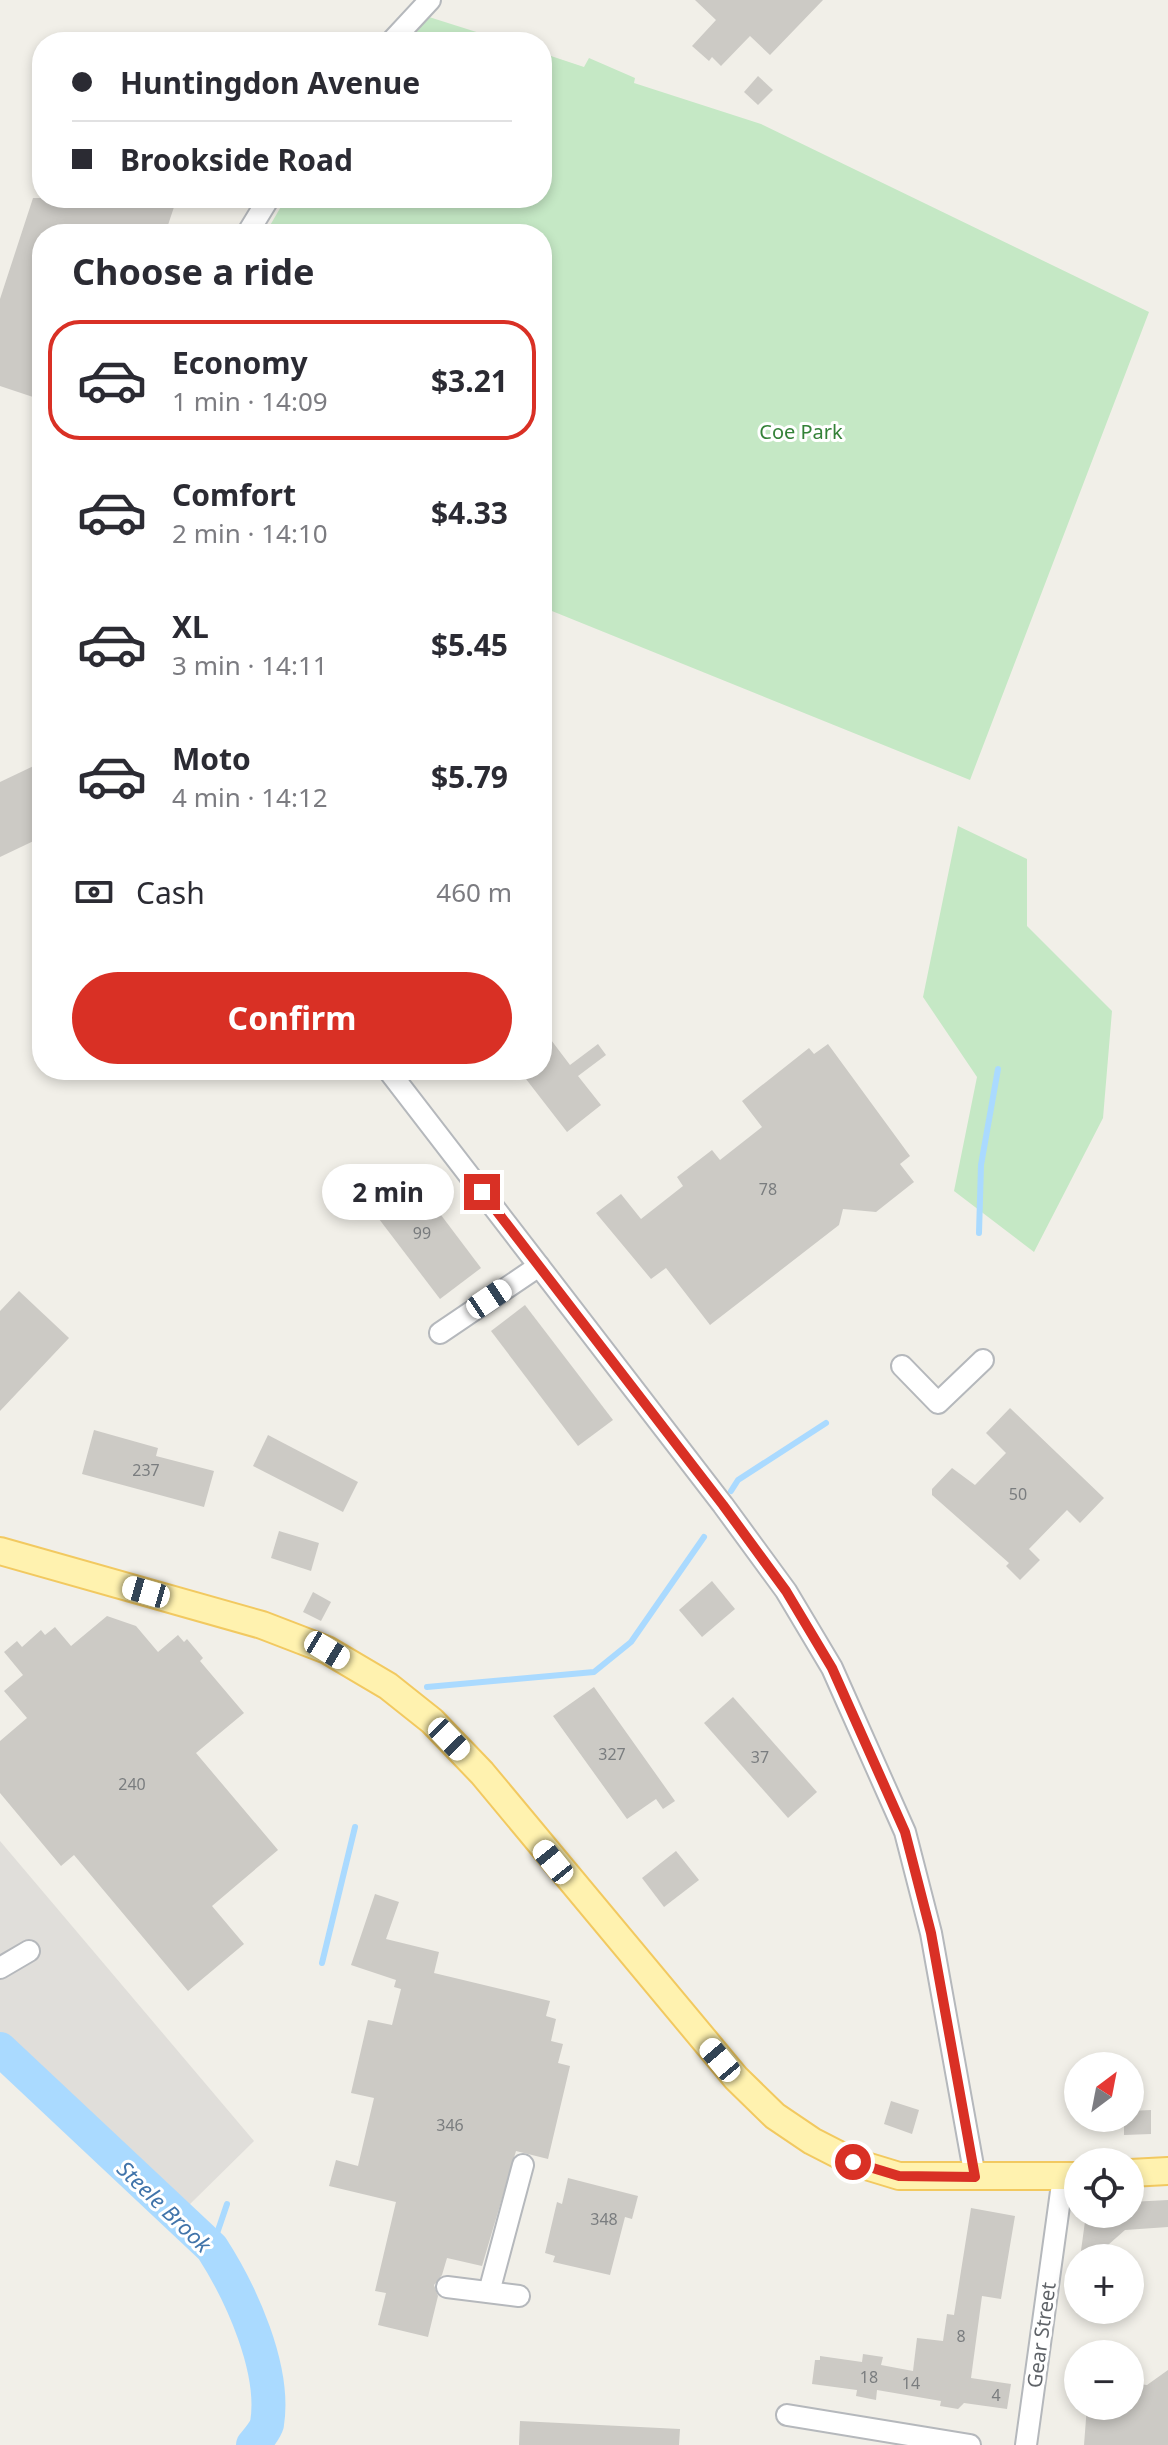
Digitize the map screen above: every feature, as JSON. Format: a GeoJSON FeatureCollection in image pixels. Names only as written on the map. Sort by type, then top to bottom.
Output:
{"type":"FeatureCollection","features":[{"type":"Feature","properties":{"kind":"main road"},"geometry":{"type":"LineString","coordinates":[[0,1551],[262,1625],[327,1650],[388,1686],[432,1721],[482,1773],[736,2078],[775,2116],[812,2141],[853,2162],[899,2176],[1064,2177]]}},
{"type":"Feature","properties":{"kind":"main road"},"geometry":{"type":"LineString","coordinates":[[1144,2172],[1168,2171]]}},
{"type":"Feature","properties":{"kind":"street"},"geometry":{"type":"LineString","coordinates":[[400,32],[430,0]]}},
{"type":"Feature","properties":{"kind":"street"},"geometry":{"type":"LineString","coordinates":[[396,1080],[723,1505],[786,1591],[832,1668],[905,1832],[931,1933],[975,2177]]}},
{"type":"Feature","properties":{"kind":"street"},"geometry":{"type":"LineString","coordinates":[[440,1333],[539,1266]]}},
{"type":"Feature","properties":{"kind":"street"},"geometry":{"type":"LineString","coordinates":[[902,1366],[938,1403],[983,1360]]}},
{"type":"Feature","properties":{"kind":"street"},"geometry":{"type":"LineString","coordinates":[[0,1968],[29,1951]]}},
{"type":"Feature","properties":{"kind":"street"},"geometry":{"type":"LineString","coordinates":[[489,2292],[523,2165]]}},
{"type":"Feature","properties":{"kind":"street","name":"Gear Street"},"geometry":{"type":"LineString","coordinates":[[1026,2445],[1064,2214]]}},
{"type":"Feature","properties":{"kind":"street"},"geometry":{"type":"LineString","coordinates":[[447,2287],[519,2296]]}},
{"type":"Feature","properties":{"kind":"street"},"geometry":{"type":"LineString","coordinates":[[787,2415],[970,2445]]}},
{"type":"Feature","properties":{"kind":"shaded area"},"geometry":{"type":"Polygon","coordinates":[[[0,1841],[254,2141],[187,2207],[0,2033],[0,1841]]]}},
{"type":"Feature","properties":{"kind":"green space"},"geometry":{"type":"Polygon","coordinates":[[[429,17],[476,32],[416,32],[429,17]]]}},
{"type":"Feature","properties":{"kind":"green space","name":"Coe Park"},"geometry":{"type":"Polygon","coordinates":[[[552,56],[584,67],[589,58],[635,78],[634,83],[761,124],[1149,312],[970,780],[552,611],[552,224],[271,224],[280,208],[552,208],[552,56]]]}},
{"type":"Feature","properties":{"kind":"green space"},"geometry":{"type":"Polygon","coordinates":[[[958,826],[1027,859],[1027,926],[1112,1011],[1103,1118],[1034,1252],[954,1191],[977,1077],[923,997],[958,826]]]}},
{"type":"Feature","properties":{"kind":"building"},"geometry":{"type":"Polygon","coordinates":[[[695,0],[823,0],[770,55],[750,36],[721,66],[712,57],[709,61],[692,46],[716,20],[695,0]]]}},
{"type":"Feature","properties":{"kind":"building"},"geometry":{"type":"Polygon","coordinates":[[[758,76],[773,90],[758,105],[744,92],[758,76]]]}},
{"type":"Feature","properties":{"kind":"building"},"geometry":{"type":"Polygon","coordinates":[[[32,201],[32,208],[174,208],[168,224],[32,224],[32,397],[0,386],[0,299],[32,201]]]}},
{"type":"Feature","properties":{"kind":"building"},"geometry":{"type":"Polygon","coordinates":[[[32,767],[32,842],[0,857],[0,782],[32,767]]]}},
{"type":"Feature","properties":{"kind":"building"},"geometry":{"type":"Polygon","coordinates":[[[552,1041],[570,1065],[598,1044],[606,1055],[578,1076],[601,1105],[567,1132],[527,1080],[552,1080],[552,1041]]]}},
{"type":"Feature","properties":{"kind":"building"},"geometry":{"type":"Polygon","coordinates":[[[828,1044],[910,1156],[900,1164],[914,1182],[876,1212],[843,1209],[839,1225],[710,1325],[666,1268],[651,1279],[596,1213],[621,1194],[641,1219],[683,1186],[677,1177],[712,1150],[720,1160],[762,1127],[742,1101],[809,1048],[814,1054],[828,1044]]]}},
{"type":"Feature","properties":{"kind":"building"},"geometry":{"type":"Polygon","coordinates":[[[404,1166],[481,1268],[440,1299],[363,1198],[404,1166]]]}},
{"type":"Feature","properties":{"kind":"building"},"geometry":{"type":"Polygon","coordinates":[[[19,1291],[69,1338],[0,1411],[0,1311],[19,1291]]]}},
{"type":"Feature","properties":{"kind":"building"},"geometry":{"type":"Polygon","coordinates":[[[525,1305],[613,1420],[578,1446],[491,1331],[525,1305]]]}},
{"type":"Feature","properties":{"kind":"building"},"geometry":{"type":"Polygon","coordinates":[[[1010,1408],[1104,1498],[1080,1523],[1067,1510],[1029,1549],[1040,1560],[1020,1580],[1006,1566],[1009,1563],[932,1495],[932,1489],[952,1468],[975,1485],[1006,1453],[986,1433],[1010,1408]]]}},
{"type":"Feature","properties":{"kind":"building"},"geometry":{"type":"Polygon","coordinates":[[[94,1430],[158,1448],[156,1456],[214,1471],[204,1507],[82,1474],[94,1430]]]}},
{"type":"Feature","properties":{"kind":"building"},"geometry":{"type":"Polygon","coordinates":[[[268,1435],[358,1482],[343,1512],[253,1466],[268,1435]]]}},
{"type":"Feature","properties":{"kind":"building"},"geometry":{"type":"Polygon","coordinates":[[[279,1531],[319,1543],[311,1571],[271,1558],[279,1531]]]}},
{"type":"Feature","properties":{"kind":"building"},"geometry":{"type":"Polygon","coordinates":[[[712,1581],[735,1609],[702,1637],[679,1610],[712,1581]]]}},
{"type":"Feature","properties":{"kind":"building"},"geometry":{"type":"Polygon","coordinates":[[[313,1592],[331,1602],[321,1621],[303,1612],[313,1592]]]}},
{"type":"Feature","properties":{"kind":"building"},"geometry":{"type":"Polygon","coordinates":[[[107,1616],[136,1626],[158,1652],[178,1635],[184,1642],[187,1639],[203,1658],[200,1661],[244,1713],[196,1753],[278,1850],[212,1906],[244,1944],[188,1991],[74,1855],[61,1866],[0,1793],[0,1741],[27,1718],[4,1691],[23,1675],[4,1652],[17,1641],[22,1647],[41,1630],[45,1635],[55,1627],[71,1646],[107,1616]]]}},
{"type":"Feature","properties":{"kind":"building"},"geometry":{"type":"Polygon","coordinates":[[[594,1687],[675,1801],[663,1809],[656,1799],[627,1819],[553,1716],[594,1687]]]}},
{"type":"Feature","properties":{"kind":"building"},"geometry":{"type":"Polygon","coordinates":[[[733,1697],[817,1792],[788,1818],[704,1723],[733,1697]]]}},
{"type":"Feature","properties":{"kind":"building"},"geometry":{"type":"Polygon","coordinates":[[[676,1851],[699,1880],[664,1907],[642,1878],[676,1851]]]}},
{"type":"Feature","properties":{"kind":"building"},"geometry":{"type":"Polygon","coordinates":[[[375,1894],[399,1902],[386,1939],[439,1952],[434,1973],[550,2001],[546,2016],[556,2019],[551,2041],[563,2044],[558,2063],[570,2066],[548,2159],[516,2151],[482,2266],[447,2258],[442,2275],[434,2285],[438,2296],[428,2337],[378,2325],[386,2293],[375,2291],[396,2202],[329,2186],[336,2160],[358,2166],[374,2098],[351,2093],[368,2020],[392,2025],[401,1989],[394,1987],[396,1980],[351,1965],[375,1894]]]}},
{"type":"Feature","properties":{"kind":"building"},"geometry":{"type":"Polygon","coordinates":[[[891,2101],[919,2110],[912,2134],[884,2124],[891,2101]]]}},
{"type":"Feature","properties":{"kind":"building"},"geometry":{"type":"Polygon","coordinates":[[[1144,2110],[1151,2110],[1151,2134],[1124,2135],[1124,2132],[1144,2132],[1144,2110]]]}},
{"type":"Feature","properties":{"kind":"building"},"geometry":{"type":"Polygon","coordinates":[[[568,2178],[638,2196],[632,2219],[625,2217],[610,2275],[553,2262],[555,2256],[545,2253],[557,2202],[562,2204],[568,2178]]]}},
{"type":"Feature","properties":{"kind":"building"},"geometry":{"type":"Polygon","coordinates":[[[1168,2200],[1168,2227],[1125,2230],[1109,2244],[1082,2244],[1084,2228],[1144,2228],[1144,2201],[1168,2200]]]}},
{"type":"Feature","properties":{"kind":"building"},"geometry":{"type":"Polygon","coordinates":[[[971,2208],[1015,2216],[1001,2299],[982,2296],[971,2378],[1011,2384],[1007,2409],[964,2403],[958,2409],[940,2406],[941,2401],[877,2390],[876,2400],[856,2396],[857,2390],[812,2384],[815,2360],[820,2360],[820,2356],[862,2362],[863,2354],[883,2357],[881,2365],[913,2371],[917,2338],[943,2341],[947,2314],[954,2315],[971,2208]]]}},
{"type":"Feature","properties":{"kind":"building"},"geometry":{"type":"Polygon","coordinates":[[[1168,2370],[1168,2445],[1084,2445],[1086,2420],[1144,2420],[1144,2385],[1168,2370]]]}},
{"type":"Feature","properties":{"kind":"building"},"geometry":{"type":"Polygon","coordinates":[[[520,2421],[680,2429],[679,2445],[519,2445],[520,2421]]]}},
{"type":"Feature","properties":{"kind":"waterway"},"geometry":{"type":"LineString","coordinates":[[979,1233],[981,1165],[998,1069]]}},
{"type":"Feature","properties":{"kind":"waterway"},"geometry":{"type":"LineString","coordinates":[[731,1491],[738,1480],[826,1423]]}},
{"type":"Feature","properties":{"kind":"waterway"},"geometry":{"type":"LineString","coordinates":[[427,1687],[594,1672],[631,1642],[704,1537]]}},
{"type":"Feature","properties":{"kind":"waterway"},"geometry":{"type":"LineString","coordinates":[[322,1963],[355,1827]]}},
{"type":"Feature","properties":{"kind":"waterway","name":"Steele Brook"},"geometry":{"type":"LineString","coordinates":[[0,2049],[212,2248],[245,2309],[266,2380],[267,2424],[253,2445]]}},
{"type":"Feature","properties":{"kind":"waterway"},"geometry":{"type":"LineString","coordinates":[[212,2248],[227,2204]]}},
{"type":"Feature","properties":{"kind":"route"},"geometry":{"type":"LineString","coordinates":[[482,1192],[786,1591],[832,1668],[905,1832],[931,1933],[975,2177],[899,2176],[853,2162]]}}]}
